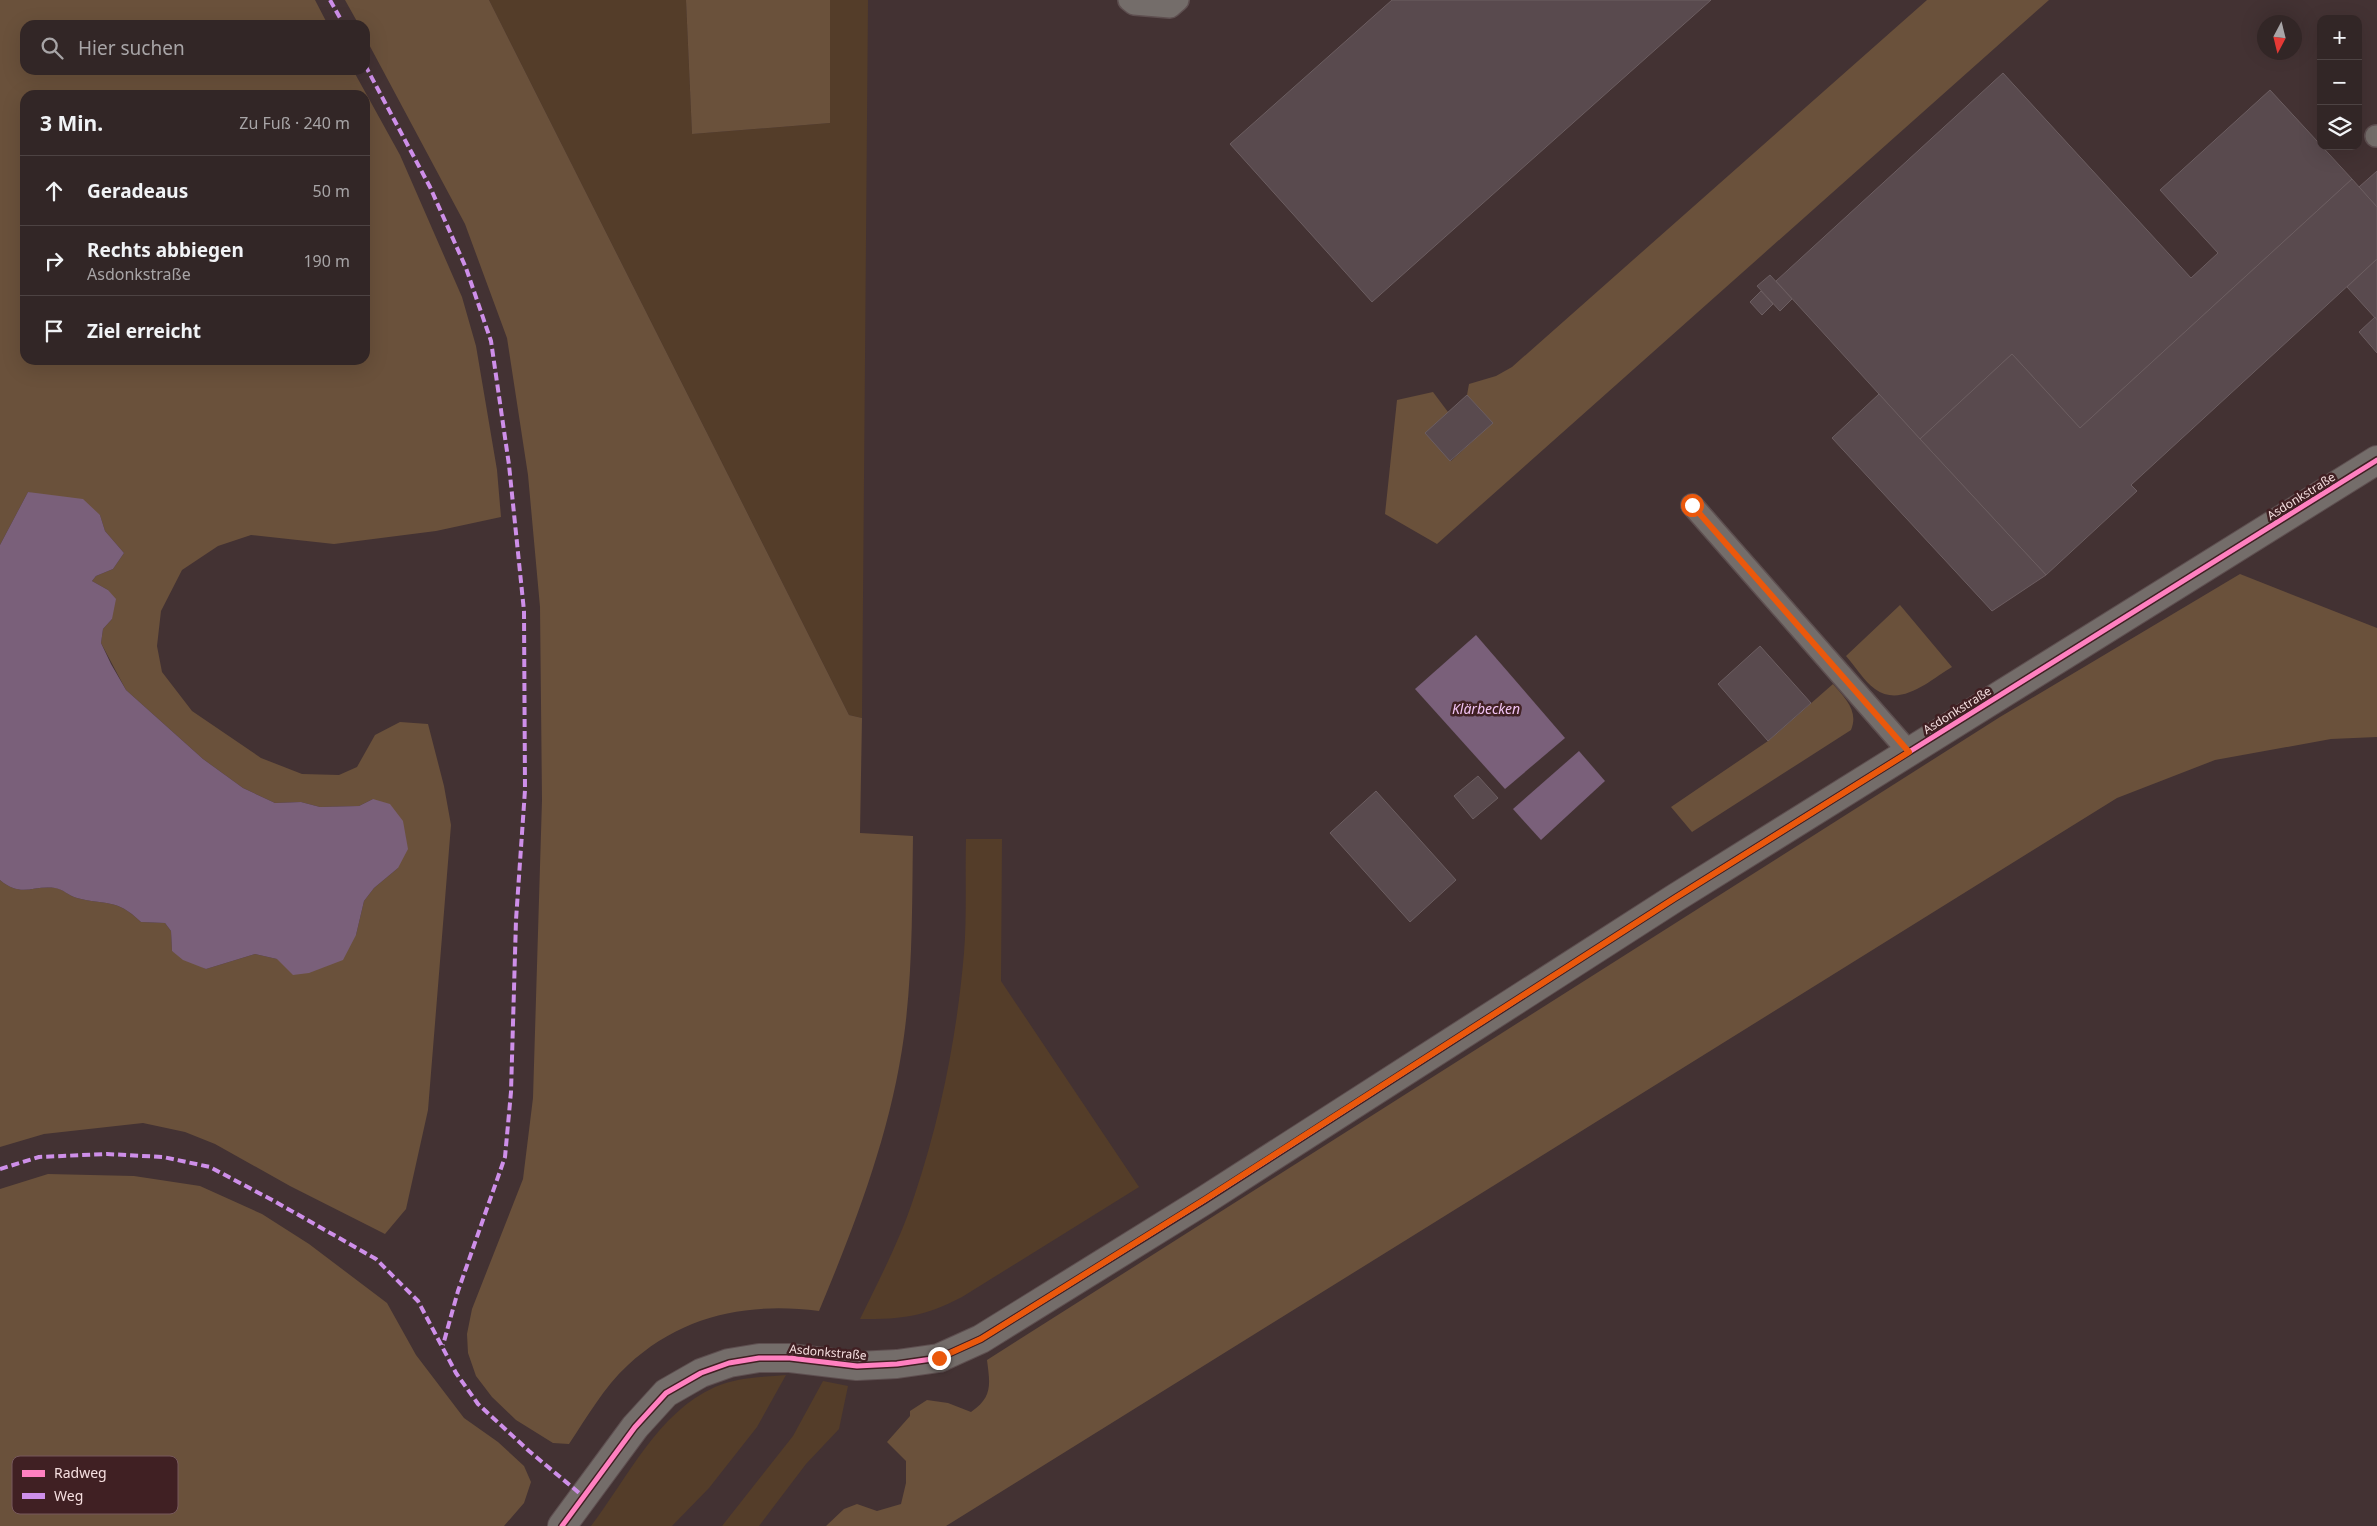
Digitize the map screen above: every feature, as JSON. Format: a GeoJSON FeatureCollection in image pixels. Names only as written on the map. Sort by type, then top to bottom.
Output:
{"type":"FeatureCollection","features":[{"type":"Feature","properties":{"kind":"street","name":"Asdonkstraße"},"geometry":{"type":"LineString","coordinates":[[562,1526],[635,1427],[666,1393],[701,1372],[729,1363],[759,1358],[790,1358],[857,1366],[897,1364],[939,1358],[981,1339],[1204,1200],[1675,898],[2377,460]]}},
{"type":"Feature","properties":{"kind":"lane"},"geometry":{"type":"LineString","coordinates":[[1129,0],[1134,4],[1170,8],[1178,0]]}},
{"type":"Feature","properties":{"kind":"lane"},"geometry":{"type":"LineString","coordinates":[[1692,505],[1909,752]]}},
{"type":"Feature","properties":{"kind":"shaded area"},"geometry":{"type":"Polygon","coordinates":[[[0,0],[315,0],[325,20],[20,20],[20,75],[356,75],[364,90],[20,90],[20,365],[370,365],[370,101],[400,155],[462,297],[476,346],[497,470],[501,517],[436,531],[334,544],[251,535],[218,546],[182,570],[161,611],[157,646],[162,672],[192,711],[261,758],[302,774],[339,775],[357,767],[375,735],[400,722],[428,724],[444,786],[451,825],[428,1110],[406,1209],[385,1234],[290,1186],[215,1144],[185,1132],[143,1123],[44,1134],[0,1147],[0,880],[7,885],[21,890],[59,889],[77,898],[117,906],[132,914],[141,922],[165,923],[171,931],[172,951],[206,969],[255,954],[277,959],[356,935],[364,901],[374,888],[398,868],[373,799],[359,806],[320,807],[301,802],[275,803],[243,788],[203,759],[126,690],[101,643],[103,629],[112,619],[108,590],[92,581],[96,576],[113,569],[124,553],[105,531],[100,515],[28,492],[0,545],[0,0]]]}},
{"type":"Feature","properties":{"kind":"shaded area"},"geometry":{"type":"Polygon","coordinates":[[[345,0],[489,0],[849,715],[862,718],[860,833],[913,836],[909,986],[898,1072],[881,1142],[859,1210],[819,1311],[767,1309],[742,1311],[717,1316],[671,1334],[649,1348],[619,1374],[596,1403],[569,1444],[553,1443],[516,1420],[492,1397],[476,1376],[468,1353],[467,1334],[472,1309],[523,1179],[533,1098],[542,800],[540,607],[528,475],[507,338],[465,224],[370,46],[370,20],[356,20],[345,0]]]}},
{"type":"Feature","properties":{"kind":"shaded area"},"geometry":{"type":"Polygon","coordinates":[[[489,0],[686,0],[692,134],[830,123],[830,0],[868,0],[862,718],[849,715],[489,0]]]}},
{"type":"Feature","properties":{"kind":"shaded area"},"geometry":{"type":"Polygon","coordinates":[[[686,0],[830,0],[830,123],[692,134],[686,0]]]}},
{"type":"Feature","properties":{"kind":"shaded area"},"geometry":{"type":"Polygon","coordinates":[[[1927,0],[2049,0],[1437,544],[1385,514],[1397,400],[1433,392],[1448,412],[1451,461],[1492,423],[1467,395],[1469,384],[1496,376],[1512,367],[1927,0]]]}},
{"type":"Feature","properties":{"kind":"shaded area"},"geometry":{"type":"Polygon","coordinates":[[[2240,574],[2377,628],[2377,737],[2331,739],[2215,760],[2117,798],[946,1526],[826,1526],[844,1509],[857,1504],[877,1511],[901,1504],[906,1483],[906,1461],[887,1442],[910,1416],[910,1411],[927,1400],[948,1403],[971,1412],[987,1395],[989,1376],[987,1360],[2000,717],[2240,574]]]}},
{"type":"Feature","properties":{"kind":"shaded area"},"geometry":{"type":"Polygon","coordinates":[[[1900,605],[1952,667],[1915,690],[1905,694],[1885,694],[1871,686],[1846,656],[1900,605]]]}},
{"type":"Feature","properties":{"kind":"shaded area"},"geometry":{"type":"Polygon","coordinates":[[[1833,684],[1850,705],[1853,717],[1851,730],[1692,832],[1671,807],[1768,741],[1833,684]]]}},
{"type":"Feature","properties":{"kind":"shaded area"},"geometry":{"type":"Polygon","coordinates":[[[966,839],[1002,839],[1001,981],[1139,1187],[948,1304],[913,1316],[860,1319],[890,1258],[909,1210],[933,1135],[947,1075],[964,953],[966,839]]]}},
{"type":"Feature","properties":{"kind":"shaded area"},"geometry":{"type":"Polygon","coordinates":[[[48,1174],[134,1176],[200,1186],[262,1214],[309,1244],[387,1303],[416,1355],[464,1418],[498,1442],[524,1466],[531,1482],[524,1503],[504,1526],[0,1526],[0,1189],[48,1174]]]}},
{"type":"Feature","properties":{"kind":"shaded area"},"geometry":{"type":"Polygon","coordinates":[[[786,1375],[757,1427],[709,1488],[672,1526],[591,1526],[645,1448],[677,1413],[695,1398],[715,1387],[732,1381],[786,1375]]]}},
{"type":"Feature","properties":{"kind":"shaded area"},"geometry":{"type":"Polygon","coordinates":[[[823,1381],[848,1386],[839,1429],[806,1464],[759,1526],[722,1526],[793,1436],[823,1381]]]}},
{"type":"Feature","properties":{"kind":"water"},"geometry":{"type":"Polygon","coordinates":[[[28,492],[83,499],[100,515],[105,531],[124,553],[113,569],[96,576],[92,581],[108,590],[116,599],[112,619],[103,629],[101,643],[126,690],[203,759],[243,788],[275,803],[301,802],[320,807],[359,806],[373,799],[390,804],[403,821],[408,849],[398,868],[374,888],[364,901],[356,935],[343,960],[309,973],[293,975],[277,959],[255,954],[206,969],[183,960],[172,951],[171,931],[165,923],[141,922],[132,914],[117,906],[77,898],[58,889],[21,890],[7,885],[0,880],[0,545],[28,492]]]}},
{"type":"Feature","properties":{"kind":"water","name":"Klärbecken"},"geometry":{"type":"Polygon","coordinates":[[[1476,635],[1565,738],[1505,789],[1415,689],[1476,635]]]}},
{"type":"Feature","properties":{"kind":"water"},"geometry":{"type":"Polygon","coordinates":[[[1579,751],[1605,781],[1541,840],[1513,809],[1579,751]]]}},
{"type":"Feature","properties":{"kind":"building"},"geometry":{"type":"Polygon","coordinates":[[[1392,0],[1711,0],[1372,302],[1230,144],[1392,0]]]}},
{"type":"Feature","properties":{"kind":"building"},"geometry":{"type":"Polygon","coordinates":[[[2003,73],[2191,278],[2218,253],[2160,190],[2270,90],[2317,141],[2317,150],[2325,150],[2352,179],[2080,428],[2012,354],[1920,439],[1776,281],[2003,73]]]}},
{"type":"Feature","properties":{"kind":"building"},"geometry":{"type":"Polygon","coordinates":[[[2377,171],[2377,207],[2359,187],[2377,171]]]}},
{"type":"Feature","properties":{"kind":"building"},"geometry":{"type":"Polygon","coordinates":[[[2352,179],[2377,207],[2377,259],[2131,485],[2137,491],[2046,575],[1920,439],[2012,354],[2080,428],[2352,179]]]}},
{"type":"Feature","properties":{"kind":"building"},"geometry":{"type":"Polygon","coordinates":[[[2377,259],[2377,320],[2347,287],[2377,259]]]}},
{"type":"Feature","properties":{"kind":"building"},"geometry":{"type":"Polygon","coordinates":[[[1770,275],[1792,299],[1780,311],[1757,286],[1770,275]]]}},
{"type":"Feature","properties":{"kind":"building"},"geometry":{"type":"Polygon","coordinates":[[[1761,291],[1773,304],[1762,315],[1750,302],[1761,291]]]}},
{"type":"Feature","properties":{"kind":"building"},"geometry":{"type":"Polygon","coordinates":[[[2375,317],[2377,320],[2377,353],[2359,332],[2375,317]]]}},
{"type":"Feature","properties":{"kind":"building"},"geometry":{"type":"Polygon","coordinates":[[[1879,394],[2046,575],[1992,611],[1832,438],[1879,394]]]}},
{"type":"Feature","properties":{"kind":"building"},"geometry":{"type":"Polygon","coordinates":[[[1467,395],[1493,423],[1450,461],[1425,433],[1467,395]]]}},
{"type":"Feature","properties":{"kind":"building"},"geometry":{"type":"Polygon","coordinates":[[[1760,646],[1811,703],[1768,741],[1718,684],[1760,646]]]}},
{"type":"Feature","properties":{"kind":"building"},"geometry":{"type":"Polygon","coordinates":[[[1478,776],[1498,798],[1473,819],[1454,796],[1478,776]]]}},
{"type":"Feature","properties":{"kind":"building"},"geometry":{"type":"Polygon","coordinates":[[[1376,791],[1456,880],[1410,922],[1330,833],[1376,791]]]}},
{"type":"Feature","properties":{"kind":"marked path"},"geometry":{"type":"LineString","coordinates":[[330,0],[341,20]]}},
{"type":"Feature","properties":{"kind":"marked path"},"geometry":{"type":"LineString","coordinates":[[370,74],[430,187],[466,268],[491,341],[509,465],[524,611],[525,790],[516,920],[511,1092],[505,1157],[458,1291],[443,1345]]}},
{"type":"Feature","properties":{"kind":"marked path"},"geometry":{"type":"LineString","coordinates":[[0,1169],[39,1157],[107,1154],[163,1157],[210,1167],[274,1201],[376,1259],[418,1301],[456,1373],[478,1404],[529,1451],[584,1497]]}},
{"type":"Feature","properties":{"kind":"cycle path"},"geometry":{"type":"LineString","coordinates":[[562,1526],[635,1427],[666,1393],[701,1373],[729,1363],[759,1358],[790,1358],[857,1366],[897,1364],[939,1358],[981,1339],[1205,1200],[1675,898],[2377,460]]}},
{"type":"Feature","properties":{"kind":"route"},"geometry":{"type":"LineString","coordinates":[[939,1358],[981,1339],[1204,1200],[1675,898],[1909,752],[1692,505]]}}]}
